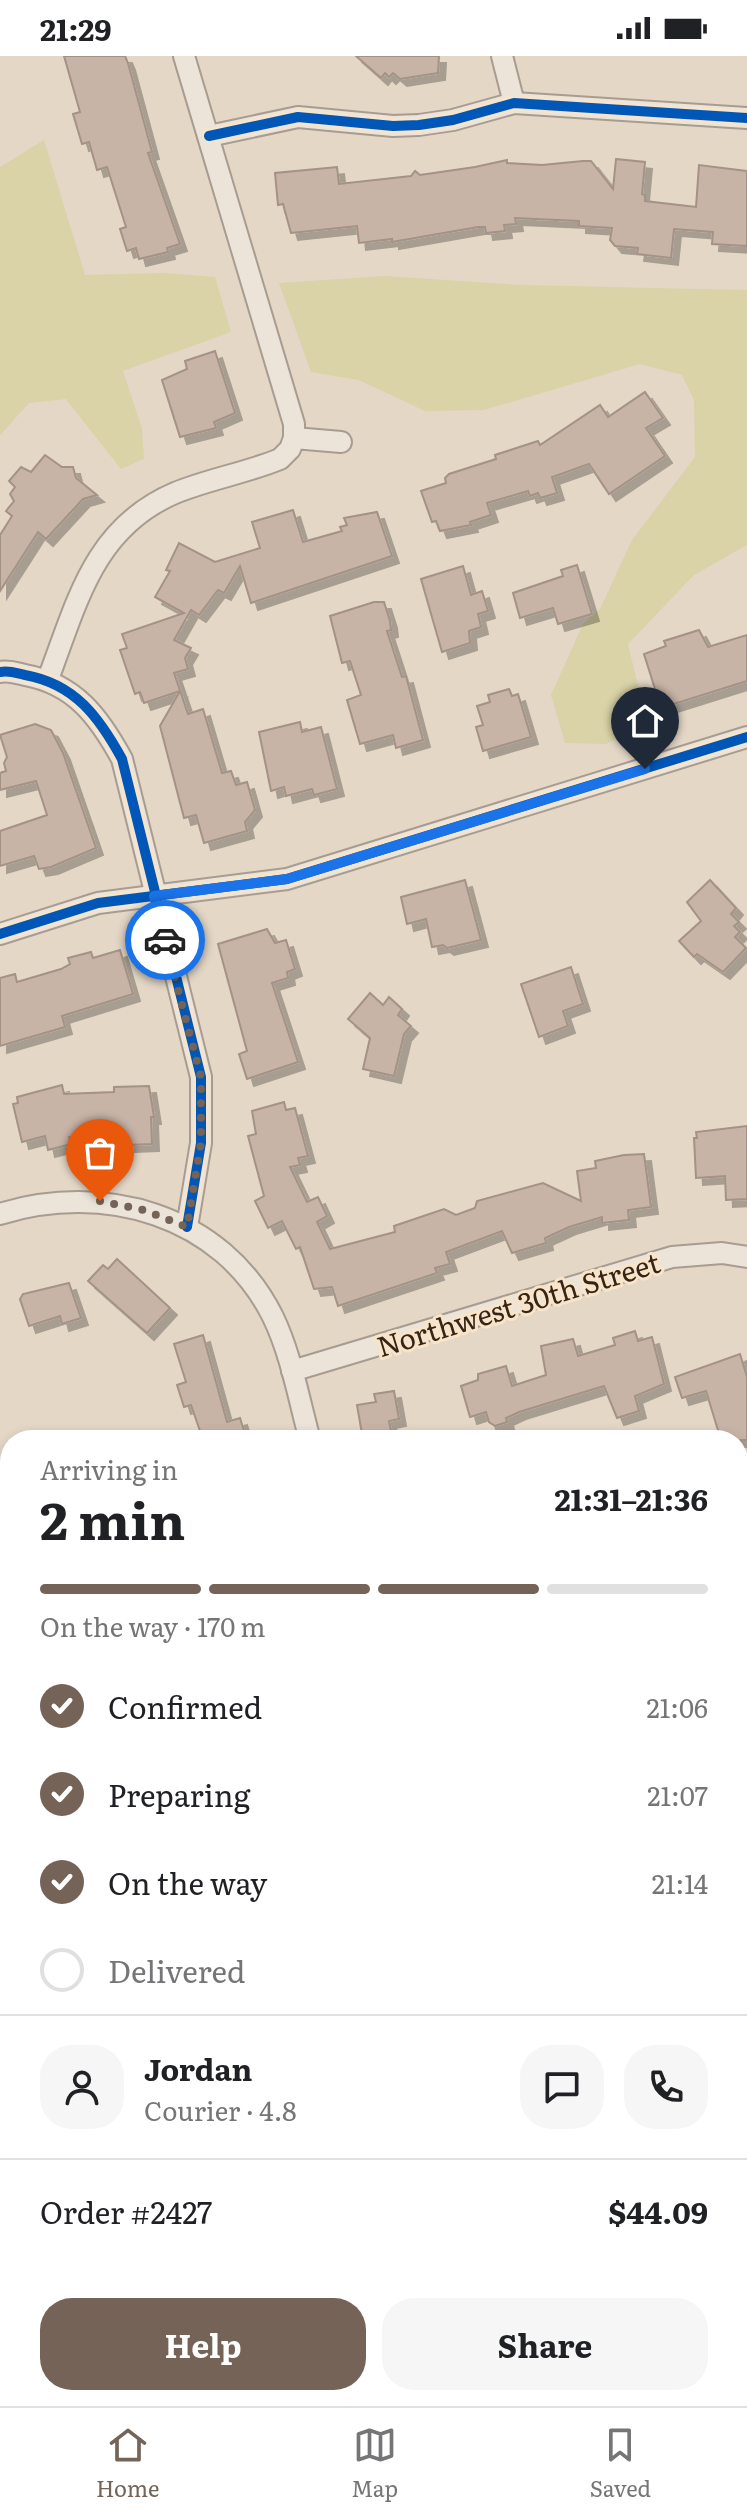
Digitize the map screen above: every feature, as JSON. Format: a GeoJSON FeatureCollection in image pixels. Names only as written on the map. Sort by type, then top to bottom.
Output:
{"type":"FeatureCollection","features":[{"type":"Feature","properties":{"kind":"street"},"geometry":{"type":"LineString","coordinates":[[48,679],[92,565],[106,543],[148,507],[177,492],[280,459],[290,449],[294,438],[294,424],[184,56]]}},
{"type":"Feature","properties":{"kind":"street"},"geometry":{"type":"LineString","coordinates":[[502,56],[514,103]]}},
{"type":"Feature","properties":{"kind":"street"},"geometry":{"type":"LineString","coordinates":[[209,136],[298,117],[393,126],[419,125],[453,120],[514,103],[747,118]]}},
{"type":"Feature","properties":{"kind":"street"},"geometry":{"type":"LineString","coordinates":[[294,438],[341,442]]}},
{"type":"Feature","properties":{"kind":"street"},"geometry":{"type":"LineString","coordinates":[[0,672],[48,679],[83,701],[105,729],[122,759],[201,1077],[201,1143],[187,1227]]}},
{"type":"Feature","properties":{"kind":"street"},"geometry":{"type":"LineString","coordinates":[[0,934],[98,903],[287,879],[747,737]]}},
{"type":"Feature","properties":{"kind":"street"},"geometry":{"type":"LineString","coordinates":[[0,1214],[39,1202],[100,1201],[144,1210],[187,1227],[236,1265],[273,1316],[307,1430]]}},
{"type":"Feature","properties":{"kind":"street","name":"Northwest 30th Street"},"geometry":{"type":"LineString","coordinates":[[292,1371],[672,1257],[722,1253],[747,1257]]}},
{"type":"Feature","properties":{"kind":"shaded area"},"geometry":{"type":"Polygon","coordinates":[[[44,140],[85,275],[164,273],[215,277],[231,332],[123,371],[142,429],[144,459],[121,469],[66,399],[29,403],[0,435],[0,167],[44,140]]]}},
{"type":"Feature","properties":{"kind":"shaded area"},"geometry":{"type":"Polygon","coordinates":[[[385,276],[520,285],[747,290],[747,545],[694,575],[628,644],[647,723],[606,744],[565,743],[551,695],[583,624],[600,609],[632,540],[695,457],[694,400],[682,375],[640,364],[484,410],[425,411],[359,380],[311,372],[279,283],[385,276]]]}},
{"type":"Feature","properties":{"kind":"building"},"geometry":{"type":"Polygon","coordinates":[[[64,56],[125,56],[152,152],[148,153],[180,244],[167,248],[168,252],[139,259],[136,248],[127,251],[120,229],[126,227],[107,167],[97,170],[89,142],[82,144],[73,114],[80,112],[64,56]]]}},
{"type":"Feature","properties":{"kind":"building"},"geometry":{"type":"Polygon","coordinates":[[[356,56],[439,56],[438,73],[400,79],[393,73],[389,77],[385,73],[381,78],[356,56]]]}},
{"type":"Feature","properties":{"kind":"building"},"geometry":{"type":"Polygon","coordinates":[[[616,159],[645,162],[642,194],[645,201],[696,207],[699,165],[747,171],[747,246],[712,244],[713,232],[674,229],[671,258],[637,254],[638,248],[615,246],[610,240],[612,228],[579,226],[579,221],[515,218],[516,224],[504,225],[505,231],[486,233],[485,227],[478,227],[392,242],[392,239],[359,243],[357,226],[291,233],[283,204],[278,205],[275,173],[337,167],[339,184],[411,176],[415,171],[420,175],[507,160],[507,163],[542,165],[591,161],[613,189],[616,159]]]}},
{"type":"Feature","properties":{"kind":"building"},"geometry":{"type":"Polygon","coordinates":[[[215,351],[235,413],[214,422],[216,428],[180,437],[162,380],[187,369],[185,361],[215,351]]]}},
{"type":"Feature","properties":{"kind":"building"},"geometry":{"type":"Polygon","coordinates":[[[645,392],[663,418],[646,428],[665,456],[609,494],[589,464],[552,477],[557,493],[540,498],[538,493],[530,496],[528,491],[487,503],[491,515],[470,522],[471,525],[440,531],[436,521],[432,522],[421,491],[446,483],[445,478],[449,474],[496,459],[495,455],[538,441],[540,445],[600,405],[608,417],[645,392]]]}},
{"type":"Feature","properties":{"kind":"building"},"geometry":{"type":"Polygon","coordinates":[[[45,455],[62,467],[73,467],[76,478],[97,495],[83,499],[46,539],[38,532],[0,591],[0,535],[12,516],[6,511],[14,501],[10,494],[15,487],[9,481],[21,467],[31,472],[45,455]]]}},
{"type":"Feature","properties":{"kind":"building"},"geometry":{"type":"Polygon","coordinates":[[[293,510],[303,542],[342,531],[340,527],[347,525],[344,518],[377,512],[392,556],[251,603],[240,566],[224,593],[218,590],[199,615],[191,610],[174,640],[191,648],[185,658],[188,669],[174,673],[188,714],[203,709],[222,773],[231,771],[236,785],[247,782],[255,810],[245,822],[247,831],[204,843],[196,815],[184,818],[160,726],[180,691],[144,703],[140,692],[135,694],[120,650],[127,648],[122,634],[184,613],[155,597],[170,571],[166,570],[179,543],[215,562],[260,548],[252,522],[293,510]]]}},
{"type":"Feature","properties":{"kind":"building"},"geometry":{"type":"Polygon","coordinates":[[[577,565],[592,614],[558,624],[553,608],[520,618],[513,593],[563,576],[561,570],[577,565]]]}},
{"type":"Feature","properties":{"kind":"building"},"geometry":{"type":"Polygon","coordinates":[[[463,566],[471,595],[482,591],[488,611],[478,614],[481,627],[469,631],[470,643],[442,652],[421,579],[463,566]]]}},
{"type":"Feature","properties":{"kind":"building"},"geometry":{"type":"Polygon","coordinates":[[[374,602],[384,602],[391,630],[387,631],[402,677],[406,676],[423,740],[396,748],[393,735],[360,744],[347,700],[361,695],[350,661],[342,663],[330,616],[374,602]]]}},
{"type":"Feature","properties":{"kind":"building"},"geometry":{"type":"Polygon","coordinates":[[[699,630],[708,647],[747,635],[747,681],[661,708],[644,654],[666,646],[664,641],[699,630]]]}},
{"type":"Feature","properties":{"kind":"building"},"geometry":{"type":"Polygon","coordinates":[[[509,689],[512,696],[518,694],[531,737],[483,751],[476,727],[483,725],[477,706],[490,702],[488,695],[509,689]]]}},
{"type":"Feature","properties":{"kind":"building"},"geometry":{"type":"Polygon","coordinates":[[[300,722],[302,732],[321,727],[337,789],[314,795],[312,789],[286,796],[284,787],[271,791],[259,732],[300,722]]]}},
{"type":"Feature","properties":{"kind":"building"},"geometry":{"type":"Polygon","coordinates":[[[35,724],[51,730],[63,753],[96,848],[51,867],[39,869],[34,856],[0,866],[0,831],[47,815],[36,781],[0,790],[0,773],[6,771],[4,763],[7,757],[0,735],[35,724]]]}},
{"type":"Feature","properties":{"kind":"building"},"geometry":{"type":"Polygon","coordinates":[[[465,880],[481,940],[447,948],[443,945],[432,947],[426,919],[407,924],[401,897],[465,880]]]}},
{"type":"Feature","properties":{"kind":"building"},"geometry":{"type":"Polygon","coordinates":[[[710,880],[736,908],[731,914],[739,922],[734,926],[740,932],[735,937],[746,948],[723,972],[697,954],[694,957],[679,941],[701,921],[687,902],[710,880]]]}},
{"type":"Feature","properties":{"kind":"building"},"geometry":{"type":"Polygon","coordinates":[[[267,929],[275,943],[286,940],[295,969],[287,972],[288,978],[272,983],[298,1062],[247,1079],[239,1054],[247,1051],[218,944],[267,929]]]}},
{"type":"Feature","properties":{"kind":"building"},"geometry":{"type":"Polygon","coordinates":[[[120,950],[133,994],[62,1016],[65,1027],[0,1046],[0,978],[15,974],[17,982],[61,969],[70,964],[68,958],[91,952],[93,958],[120,950]]]}},
{"type":"Feature","properties":{"kind":"building"},"geometry":{"type":"Polygon","coordinates":[[[571,967],[583,1004],[563,1011],[568,1026],[539,1037],[521,984],[571,967]]]}},
{"type":"Feature","properties":{"kind":"building"},"geometry":{"type":"Polygon","coordinates":[[[370,993],[383,1005],[389,997],[402,1009],[398,1015],[411,1026],[404,1034],[394,1076],[363,1069],[370,1038],[348,1019],[370,993]]]}},
{"type":"Feature","properties":{"kind":"building"},"geometry":{"type":"Polygon","coordinates":[[[62,1085],[64,1094],[114,1092],[114,1087],[149,1086],[154,1117],[151,1117],[152,1144],[128,1145],[127,1136],[69,1137],[71,1144],[48,1150],[45,1136],[22,1142],[13,1104],[18,1103],[17,1097],[62,1085]]]}},
{"type":"Feature","properties":{"kind":"building"},"geometry":{"type":"Polygon","coordinates":[[[284,1102],[286,1110],[295,1108],[308,1156],[298,1158],[300,1165],[290,1167],[307,1202],[318,1197],[327,1216],[317,1222],[330,1249],[395,1232],[394,1226],[444,1209],[456,1215],[475,1208],[477,1201],[543,1183],[581,1201],[577,1171],[596,1168],[595,1161],[624,1155],[644,1154],[651,1207],[628,1210],[629,1220],[602,1223],[602,1217],[569,1227],[545,1238],[546,1243],[512,1253],[502,1231],[446,1252],[450,1264],[435,1268],[437,1273],[338,1306],[332,1287],[314,1289],[300,1247],[296,1249],[282,1221],[268,1228],[255,1201],[264,1196],[248,1136],[256,1134],[252,1111],[284,1102]]]}},
{"type":"Feature","properties":{"kind":"building"},"geometry":{"type":"Polygon","coordinates":[[[747,1126],[747,1199],[726,1200],[725,1176],[696,1178],[694,1138],[697,1138],[696,1132],[747,1126]]]}},
{"type":"Feature","properties":{"kind":"building"},"geometry":{"type":"Polygon","coordinates":[[[117,1259],[170,1308],[147,1333],[88,1281],[103,1265],[108,1269],[117,1259]]]}},
{"type":"Feature","properties":{"kind":"building"},"geometry":{"type":"Polygon","coordinates":[[[69,1283],[81,1318],[62,1324],[60,1316],[29,1326],[20,1299],[23,1294],[69,1283]]]}},
{"type":"Feature","properties":{"kind":"building"},"geometry":{"type":"Polygon","coordinates":[[[635,1331],[638,1341],[652,1337],[664,1384],[635,1396],[639,1411],[617,1418],[604,1386],[519,1412],[506,1418],[507,1422],[495,1426],[489,1422],[486,1412],[470,1417],[461,1386],[478,1380],[478,1374],[506,1366],[512,1386],[546,1375],[541,1346],[573,1339],[578,1356],[615,1345],[613,1338],[635,1331]]]}},
{"type":"Feature","properties":{"kind":"building"},"geometry":{"type":"Polygon","coordinates":[[[203,1335],[227,1422],[240,1418],[244,1430],[200,1430],[191,1405],[184,1407],[177,1385],[186,1382],[174,1344],[203,1335]]]}},
{"type":"Feature","properties":{"kind":"building"},"geometry":{"type":"Polygon","coordinates":[[[740,1354],[747,1377],[747,1430],[718,1430],[706,1391],[682,1398],[675,1377],[740,1354]]]}},
{"type":"Feature","properties":{"kind":"building"},"geometry":{"type":"Polygon","coordinates":[[[394,1391],[399,1419],[389,1421],[391,1430],[361,1430],[357,1405],[376,1402],[374,1394],[394,1391]]]}},
{"type":"Feature","properties":{"kind":"cycle path"},"geometry":{"type":"LineString","coordinates":[[209,136],[298,117],[393,126],[419,125],[453,120],[514,103],[747,118]]}},
{"type":"Feature","properties":{"kind":"cycle path"},"geometry":{"type":"LineString","coordinates":[[0,672],[43,679],[72,694],[94,716],[122,759],[201,1077],[201,1143],[187,1227]]}},
{"type":"Feature","properties":{"kind":"cycle path"},"geometry":{"type":"LineString","coordinates":[[0,934],[98,903],[287,879],[747,737]]}},
{"type":"Feature","properties":{"kind":"way so far"},"geometry":{"type":"LineString","coordinates":[[100,1201],[144,1210],[187,1227],[201,1143],[201,1077],[165,940]]}},
{"type":"Feature","properties":{"kind":"route"},"geometry":{"type":"LineString","coordinates":[[165,940],[154,896],[287,879],[645,769]]}}]}
